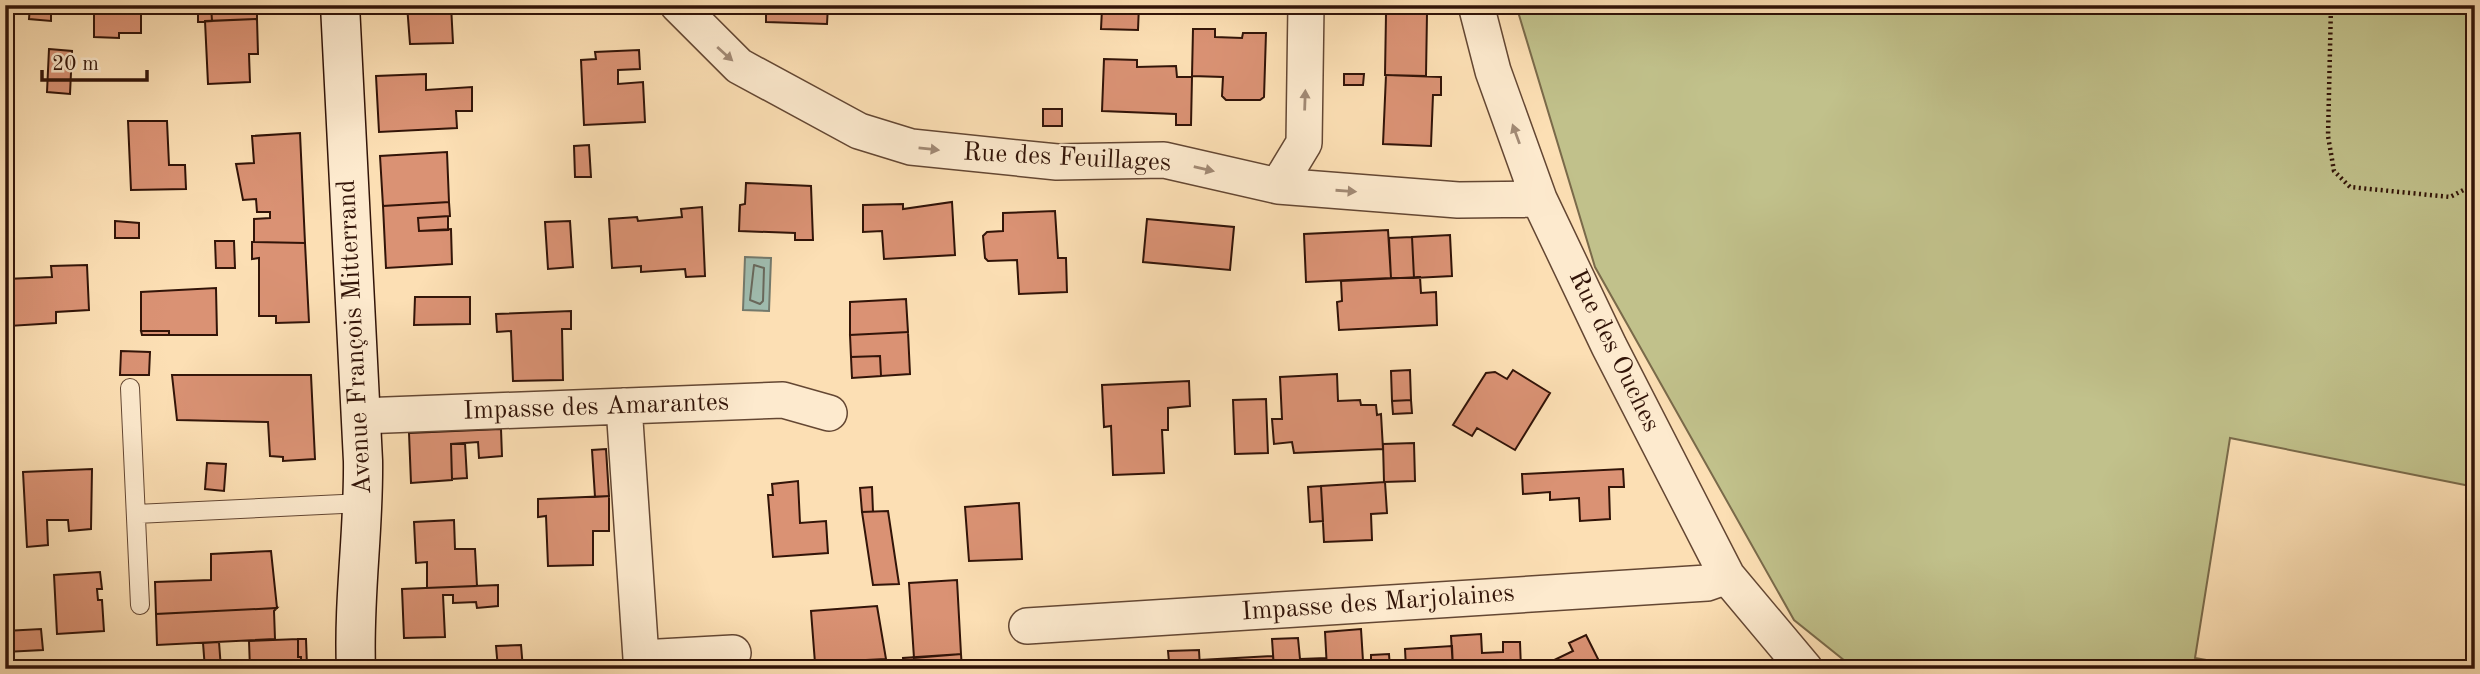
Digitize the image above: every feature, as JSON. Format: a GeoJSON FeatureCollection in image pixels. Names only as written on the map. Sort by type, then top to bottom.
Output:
{"type":"FeatureCollection","features":[{"type":"Feature","properties":{"kind":"main road","name":"Avenue François Mitterrand"},"geometry":{"type":"LineString","coordinates":[[340,5],[361,416],[363,503],[354,617],[356,669]]}},
{"type":"Feature","properties":{"kind":"street","name":"Rue des Feuillages"},"geometry":{"type":"LineString","coordinates":[[678,5],[739,66],[859,131],[911,147],[1057,162],[1164,160],[1278,186],[1458,200],[1539,199]]}},
{"type":"Feature","properties":{"kind":"street"},"geometry":{"type":"LineString","coordinates":[[1278,186],[1304,143],[1306,5]]}},
{"type":"Feature","properties":{"kind":"street","name":"Rue des Ouches"},"geometry":{"type":"LineString","coordinates":[[1476,5],[1493,71],[1539,199],[1609,346],[1727,576],[1805,669]]}},
{"type":"Feature","properties":{"kind":"street","name":"Impasse des Amarantes"},"geometry":{"type":"LineString","coordinates":[[361,416],[783,400],[830,413]]}},
{"type":"Feature","properties":{"kind":"street"},"geometry":{"type":"LineString","coordinates":[[624,406],[641,658],[733,653]]}},
{"type":"Feature","properties":{"kind":"street","name":"Impasse des Marjolaines"},"geometry":{"type":"LineString","coordinates":[[1027,626],[1707,583],[1727,576]]}},
{"type":"Feature","properties":{"kind":"lane"},"geometry":{"type":"LineString","coordinates":[[130,388],[140,605]]}},
{"type":"Feature","properties":{"kind":"lane"},"geometry":{"type":"LineString","coordinates":[[136,514],[363,503]]}},
{"type":"Feature","properties":{"kind":"path"},"geometry":{"type":"LineString","coordinates":[[2331,5],[2328,136],[2334,171],[2350,187],[2450,197],[2475,184]]}},
{"type":"Feature","properties":{"kind":"green space"},"geometry":{"type":"Polygon","coordinates":[[[1516,5],[2475,5],[2475,487],[2230,438],[2195,658],[2258,669],[1855,669],[1794,620],[1595,267],[1516,5]]]}},
{"type":"Feature","properties":{"kind":"water"},"geometry":{"type":"Polygon","coordinates":[[[745,257],[771,258],[769,311],[743,310],[745,257]]]}},
{"type":"Feature","properties":{"kind":"building"},"geometry":{"type":"Polygon","coordinates":[[[30,5],[51,5],[51,21],[29,19],[30,5]]]}},
{"type":"Feature","properties":{"kind":"building"},"geometry":{"type":"Polygon","coordinates":[[[94,5],[141,5],[141,33],[119,33],[119,38],[94,37],[94,5]]]}},
{"type":"Feature","properties":{"kind":"building"},"geometry":{"type":"Polygon","coordinates":[[[198,5],[211,5],[212,21],[198,22],[198,5]]]}},
{"type":"Feature","properties":{"kind":"building"},"geometry":{"type":"Polygon","coordinates":[[[211,5],[257,5],[257,19],[212,21],[211,5]]]}},
{"type":"Feature","properties":{"kind":"building"},"geometry":{"type":"Polygon","coordinates":[[[407,5],[451,5],[453,43],[410,44],[407,5]]]}},
{"type":"Feature","properties":{"kind":"building"},"geometry":{"type":"Polygon","coordinates":[[[746,5],[828,5],[827,24],[766,22],[766,8],[746,5]]]}},
{"type":"Feature","properties":{"kind":"building"},"geometry":{"type":"Polygon","coordinates":[[[1085,5],[1139,5],[1138,30],[1101,29],[1102,9],[1085,9],[1085,5]]]}},
{"type":"Feature","properties":{"kind":"building"},"geometry":{"type":"Polygon","coordinates":[[[1373,5],[1403,5],[1403,13],[1427,13],[1426,76],[1385,75],[1386,14],[1372,14],[1373,5]]]}},
{"type":"Feature","properties":{"kind":"building"},"geometry":{"type":"Polygon","coordinates":[[[257,19],[258,54],[249,54],[250,82],[208,84],[205,21],[257,19]]]}},
{"type":"Feature","properties":{"kind":"building"},"geometry":{"type":"Polygon","coordinates":[[[1193,29],[1215,29],[1215,37],[1242,38],[1243,33],[1266,33],[1264,97],[1260,100],[1226,100],[1222,96],[1223,77],[1192,76],[1193,29]]]}},
{"type":"Feature","properties":{"kind":"building"},"geometry":{"type":"Polygon","coordinates":[[[49,49],[72,51],[70,94],[47,92],[49,49]]]}},
{"type":"Feature","properties":{"kind":"building"},"geometry":{"type":"Polygon","coordinates":[[[639,50],[640,69],[618,70],[618,84],[643,82],[645,122],[584,125],[581,60],[596,59],[595,52],[639,50]]]}},
{"type":"Feature","properties":{"kind":"building"},"geometry":{"type":"Polygon","coordinates":[[[1104,59],[1137,60],[1137,67],[1176,66],[1177,77],[1192,77],[1191,125],[1176,125],[1176,114],[1102,111],[1104,59]]]}},
{"type":"Feature","properties":{"kind":"building"},"geometry":{"type":"Polygon","coordinates":[[[426,74],[426,90],[472,87],[472,111],[456,111],[457,128],[379,132],[376,76],[426,74]]]}},
{"type":"Feature","properties":{"kind":"building"},"geometry":{"type":"Polygon","coordinates":[[[1344,74],[1364,74],[1363,85],[1344,85],[1344,74]]]}},
{"type":"Feature","properties":{"kind":"building"},"geometry":{"type":"Polygon","coordinates":[[[1386,75],[1441,77],[1441,95],[1433,95],[1431,146],[1383,144],[1386,75]]]}},
{"type":"Feature","properties":{"kind":"building"},"geometry":{"type":"Polygon","coordinates":[[[1043,109],[1062,109],[1062,126],[1043,126],[1043,109]]]}},
{"type":"Feature","properties":{"kind":"building"},"geometry":{"type":"Polygon","coordinates":[[[128,121],[167,121],[169,165],[185,165],[186,189],[131,190],[128,121]]]}},
{"type":"Feature","properties":{"kind":"building"},"geometry":{"type":"Polygon","coordinates":[[[300,133],[305,243],[254,242],[254,219],[270,218],[270,212],[257,212],[256,199],[243,200],[236,164],[254,163],[252,136],[300,133]]]}},
{"type":"Feature","properties":{"kind":"building"},"geometry":{"type":"Polygon","coordinates":[[[589,145],[591,177],[575,177],[574,146],[589,145]]]}},
{"type":"Feature","properties":{"kind":"building"},"geometry":{"type":"Polygon","coordinates":[[[447,152],[449,202],[383,206],[380,156],[447,152]]]}},
{"type":"Feature","properties":{"kind":"building"},"geometry":{"type":"Polygon","coordinates":[[[746,183],[811,186],[813,240],[795,240],[795,233],[739,231],[740,205],[745,204],[746,183]]]}},
{"type":"Feature","properties":{"kind":"building"},"geometry":{"type":"Polygon","coordinates":[[[449,202],[450,216],[418,218],[419,231],[451,229],[452,264],[386,268],[383,206],[449,202]]]}},
{"type":"Feature","properties":{"kind":"building"},"geometry":{"type":"Polygon","coordinates":[[[952,202],[955,255],[884,259],[882,231],[863,232],[863,205],[903,204],[903,209],[952,202]]]}},
{"type":"Feature","properties":{"kind":"building"},"geometry":{"type":"Polygon","coordinates":[[[702,207],[705,276],[686,277],[685,269],[641,272],[641,266],[612,268],[609,219],[637,217],[638,221],[682,217],[681,209],[702,207]]]}},
{"type":"Feature","properties":{"kind":"building"},"geometry":{"type":"Polygon","coordinates":[[[1055,211],[1058,258],[1066,258],[1067,292],[1019,294],[1017,260],[988,261],[985,258],[983,236],[987,232],[1003,231],[1003,213],[1055,211]]]}},
{"type":"Feature","properties":{"kind":"building"},"geometry":{"type":"Polygon","coordinates":[[[448,216],[448,230],[419,231],[418,218],[448,216]]]}},
{"type":"Feature","properties":{"kind":"building"},"geometry":{"type":"Polygon","coordinates":[[[1147,219],[1234,227],[1230,270],[1143,262],[1147,219]]]}},
{"type":"Feature","properties":{"kind":"building"},"geometry":{"type":"Polygon","coordinates":[[[115,221],[139,223],[139,238],[115,238],[115,221]]]}},
{"type":"Feature","properties":{"kind":"building"},"geometry":{"type":"Polygon","coordinates":[[[570,221],[573,267],[548,269],[545,222],[570,221]]]}},
{"type":"Feature","properties":{"kind":"building"},"geometry":{"type":"Polygon","coordinates":[[[1388,230],[1391,278],[1306,282],[1304,234],[1388,230]]]}},
{"type":"Feature","properties":{"kind":"building"},"geometry":{"type":"Polygon","coordinates":[[[1450,235],[1452,276],[1414,278],[1412,237],[1450,235]]]}},
{"type":"Feature","properties":{"kind":"building"},"geometry":{"type":"Polygon","coordinates":[[[1412,237],[1414,278],[1391,278],[1389,238],[1412,237]]]}},
{"type":"Feature","properties":{"kind":"building"},"geometry":{"type":"Polygon","coordinates":[[[215,241],[234,241],[235,268],[216,268],[215,241]]]}},
{"type":"Feature","properties":{"kind":"building"},"geometry":{"type":"Polygon","coordinates":[[[252,242],[305,243],[309,322],[276,323],[276,316],[259,316],[259,258],[252,259],[252,242]]]}},
{"type":"Feature","properties":{"kind":"building"},"geometry":{"type":"Polygon","coordinates":[[[87,265],[89,310],[56,312],[56,323],[9,326],[6,279],[52,277],[51,266],[87,265]]]}},
{"type":"Feature","properties":{"kind":"building"},"geometry":{"type":"Polygon","coordinates":[[[1420,277],[1421,293],[1436,292],[1437,325],[1339,330],[1337,302],[1342,301],[1341,281],[1420,277]]]}},
{"type":"Feature","properties":{"kind":"building"},"geometry":{"type":"Polygon","coordinates":[[[216,288],[217,335],[169,335],[169,331],[141,331],[141,292],[216,288]]]}},
{"type":"Feature","properties":{"kind":"building"},"geometry":{"type":"Polygon","coordinates":[[[415,297],[470,297],[470,324],[414,325],[415,297]]]}},
{"type":"Feature","properties":{"kind":"building"},"geometry":{"type":"Polygon","coordinates":[[[906,299],[908,332],[850,335],[850,302],[906,299]]]}},
{"type":"Feature","properties":{"kind":"building"},"geometry":{"type":"Polygon","coordinates":[[[571,311],[571,329],[562,329],[563,380],[513,381],[511,331],[497,332],[496,314],[571,311]]]}},
{"type":"Feature","properties":{"kind":"building"},"geometry":{"type":"Polygon","coordinates":[[[141,331],[169,331],[169,335],[142,335],[141,331]]]}},
{"type":"Feature","properties":{"kind":"building"},"geometry":{"type":"Polygon","coordinates":[[[908,332],[910,374],[881,376],[880,356],[851,357],[850,335],[908,332]]]}},
{"type":"Feature","properties":{"kind":"building"},"geometry":{"type":"Polygon","coordinates":[[[121,351],[150,352],[149,375],[120,375],[121,351]]]}},
{"type":"Feature","properties":{"kind":"building"},"geometry":{"type":"Polygon","coordinates":[[[880,356],[881,376],[852,378],[851,357],[880,356]]]}},
{"type":"Feature","properties":{"kind":"building"},"geometry":{"type":"Polygon","coordinates":[[[1410,370],[1411,400],[1392,401],[1391,371],[1410,370]]]}},
{"type":"Feature","properties":{"kind":"building"},"geometry":{"type":"Polygon","coordinates":[[[1513,370],[1550,393],[1515,450],[1477,428],[1472,436],[1453,425],[1486,373],[1495,372],[1507,379],[1513,370]]]}},
{"type":"Feature","properties":{"kind":"building"},"geometry":{"type":"Polygon","coordinates":[[[1337,374],[1338,401],[1360,400],[1361,405],[1376,405],[1377,415],[1381,414],[1383,449],[1294,453],[1292,442],[1274,444],[1272,419],[1282,419],[1280,377],[1337,374]]]}},
{"type":"Feature","properties":{"kind":"building"},"geometry":{"type":"Polygon","coordinates":[[[172,375],[311,375],[315,459],[283,461],[283,457],[270,456],[268,422],[177,420],[172,375]]]}},
{"type":"Feature","properties":{"kind":"building"},"geometry":{"type":"Polygon","coordinates":[[[1189,381],[1190,406],[1168,408],[1168,430],[1162,430],[1164,473],[1113,475],[1111,426],[1104,427],[1102,385],[1189,381]]]}},
{"type":"Feature","properties":{"kind":"building"},"geometry":{"type":"Polygon","coordinates":[[[1266,399],[1268,453],[1235,454],[1233,400],[1266,399]]]}},
{"type":"Feature","properties":{"kind":"building"},"geometry":{"type":"Polygon","coordinates":[[[1411,400],[1412,413],[1393,414],[1392,401],[1411,400]]]}},
{"type":"Feature","properties":{"kind":"building"},"geometry":{"type":"Polygon","coordinates":[[[501,429],[502,456],[479,458],[478,442],[451,444],[452,480],[411,483],[409,433],[501,429]]]}},
{"type":"Feature","properties":{"kind":"building"},"geometry":{"type":"Polygon","coordinates":[[[465,443],[467,478],[452,479],[451,444],[465,443]]]}},
{"type":"Feature","properties":{"kind":"building"},"geometry":{"type":"Polygon","coordinates":[[[1414,443],[1415,481],[1384,482],[1383,444],[1414,443]]]}},
{"type":"Feature","properties":{"kind":"building"},"geometry":{"type":"Polygon","coordinates":[[[606,449],[609,496],[595,497],[592,450],[606,449]]]}},
{"type":"Feature","properties":{"kind":"building"},"geometry":{"type":"Polygon","coordinates":[[[5,451],[11,451],[13,472],[5,473],[5,451]]]}},
{"type":"Feature","properties":{"kind":"building"},"geometry":{"type":"Polygon","coordinates":[[[207,463],[226,464],[224,491],[205,489],[207,463]]]}},
{"type":"Feature","properties":{"kind":"building"},"geometry":{"type":"Polygon","coordinates":[[[92,469],[91,529],[69,531],[68,520],[47,520],[48,545],[27,547],[23,472],[92,469]]]}},
{"type":"Feature","properties":{"kind":"building"},"geometry":{"type":"Polygon","coordinates":[[[1623,469],[1624,487],[1609,487],[1610,519],[1580,521],[1579,498],[1550,500],[1550,492],[1523,494],[1522,474],[1623,469]]]}},
{"type":"Feature","properties":{"kind":"building"},"geometry":{"type":"Polygon","coordinates":[[[798,481],[800,523],[826,521],[828,553],[773,557],[768,495],[773,495],[772,484],[798,481]]]}},
{"type":"Feature","properties":{"kind":"building"},"geometry":{"type":"Polygon","coordinates":[[[1385,482],[1387,513],[1371,514],[1372,540],[1324,542],[1321,486],[1385,482]]]}},
{"type":"Feature","properties":{"kind":"building"},"geometry":{"type":"Polygon","coordinates":[[[1321,486],[1323,521],[1310,522],[1308,487],[1321,486]]]}},
{"type":"Feature","properties":{"kind":"building"},"geometry":{"type":"Polygon","coordinates":[[[872,487],[873,512],[862,512],[860,488],[872,487]]]}},
{"type":"Feature","properties":{"kind":"building"},"geometry":{"type":"Polygon","coordinates":[[[609,496],[609,531],[593,531],[593,565],[548,566],[546,516],[538,517],[538,499],[609,496]]]}},
{"type":"Feature","properties":{"kind":"building"},"geometry":{"type":"Polygon","coordinates":[[[1019,503],[1022,559],[969,561],[965,507],[1019,503]]]}},
{"type":"Feature","properties":{"kind":"building"},"geometry":{"type":"Polygon","coordinates":[[[888,511],[899,584],[873,585],[862,512],[888,511]]]}},
{"type":"Feature","properties":{"kind":"building"},"geometry":{"type":"Polygon","coordinates":[[[454,520],[455,549],[475,549],[477,586],[427,588],[427,562],[416,563],[414,522],[454,520]]]}},
{"type":"Feature","properties":{"kind":"building"},"geometry":{"type":"Polygon","coordinates":[[[271,551],[277,608],[156,614],[155,582],[211,580],[211,554],[271,551]]]}},
{"type":"Feature","properties":{"kind":"building"},"geometry":{"type":"Polygon","coordinates":[[[100,572],[102,589],[97,589],[98,600],[102,600],[104,631],[57,634],[54,575],[100,572]]]}},
{"type":"Feature","properties":{"kind":"building"},"geometry":{"type":"Polygon","coordinates":[[[957,580],[961,654],[914,658],[909,583],[957,580]]]}},
{"type":"Feature","properties":{"kind":"building"},"geometry":{"type":"Polygon","coordinates":[[[498,585],[498,606],[477,608],[476,602],[453,603],[453,595],[443,595],[445,637],[404,638],[402,589],[498,585]]]}},
{"type":"Feature","properties":{"kind":"building"},"geometry":{"type":"Polygon","coordinates":[[[877,606],[886,659],[867,660],[868,669],[820,669],[820,662],[815,663],[811,611],[877,606]]]}},
{"type":"Feature","properties":{"kind":"building"},"geometry":{"type":"Polygon","coordinates":[[[277,608],[274,611],[275,639],[157,645],[156,614],[277,608]]]}},
{"type":"Feature","properties":{"kind":"building"},"geometry":{"type":"Polygon","coordinates":[[[41,629],[43,650],[5,652],[5,631],[41,629]]]}},
{"type":"Feature","properties":{"kind":"building"},"geometry":{"type":"Polygon","coordinates":[[[1361,629],[1363,661],[1371,660],[1371,655],[1389,654],[1390,669],[1327,669],[1325,632],[1361,629]]]}},
{"type":"Feature","properties":{"kind":"building"},"geometry":{"type":"Polygon","coordinates":[[[1481,634],[1482,653],[1503,652],[1503,642],[1520,642],[1521,669],[1453,669],[1451,636],[1481,634]]]}},
{"type":"Feature","properties":{"kind":"building"},"geometry":{"type":"Polygon","coordinates":[[[1586,635],[1603,669],[1551,669],[1548,663],[1573,651],[1569,643],[1586,635]]]}},
{"type":"Feature","properties":{"kind":"building"},"geometry":{"type":"Polygon","coordinates":[[[1298,638],[1300,659],[1326,658],[1327,669],[1274,669],[1272,639],[1298,638]]]}},
{"type":"Feature","properties":{"kind":"building"},"geometry":{"type":"Polygon","coordinates":[[[298,639],[298,657],[301,657],[301,666],[307,666],[307,669],[250,669],[249,641],[298,639]]]}},
{"type":"Feature","properties":{"kind":"building"},"geometry":{"type":"Polygon","coordinates":[[[298,639],[306,639],[307,666],[301,666],[301,657],[298,657],[298,639]]]}},
{"type":"Feature","properties":{"kind":"building"},"geometry":{"type":"Polygon","coordinates":[[[219,642],[221,669],[205,669],[203,643],[219,642]]]}},
{"type":"Feature","properties":{"kind":"building"},"geometry":{"type":"Polygon","coordinates":[[[521,645],[523,669],[498,669],[496,646],[521,645]]]}},
{"type":"Feature","properties":{"kind":"building"},"geometry":{"type":"Polygon","coordinates":[[[1452,646],[1453,669],[1406,669],[1405,649],[1452,646]]]}},
{"type":"Feature","properties":{"kind":"building"},"geometry":{"type":"Polygon","coordinates":[[[1199,650],[1200,669],[1138,669],[1137,664],[1169,662],[1168,651],[1199,650]]]}},
{"type":"Feature","properties":{"kind":"building"},"geometry":{"type":"Polygon","coordinates":[[[961,654],[962,669],[904,669],[903,658],[961,654]]]}},
{"type":"Feature","properties":{"kind":"building"},"geometry":{"type":"Polygon","coordinates":[[[1273,656],[1274,669],[1200,669],[1200,660],[1273,656]]]}}]}
